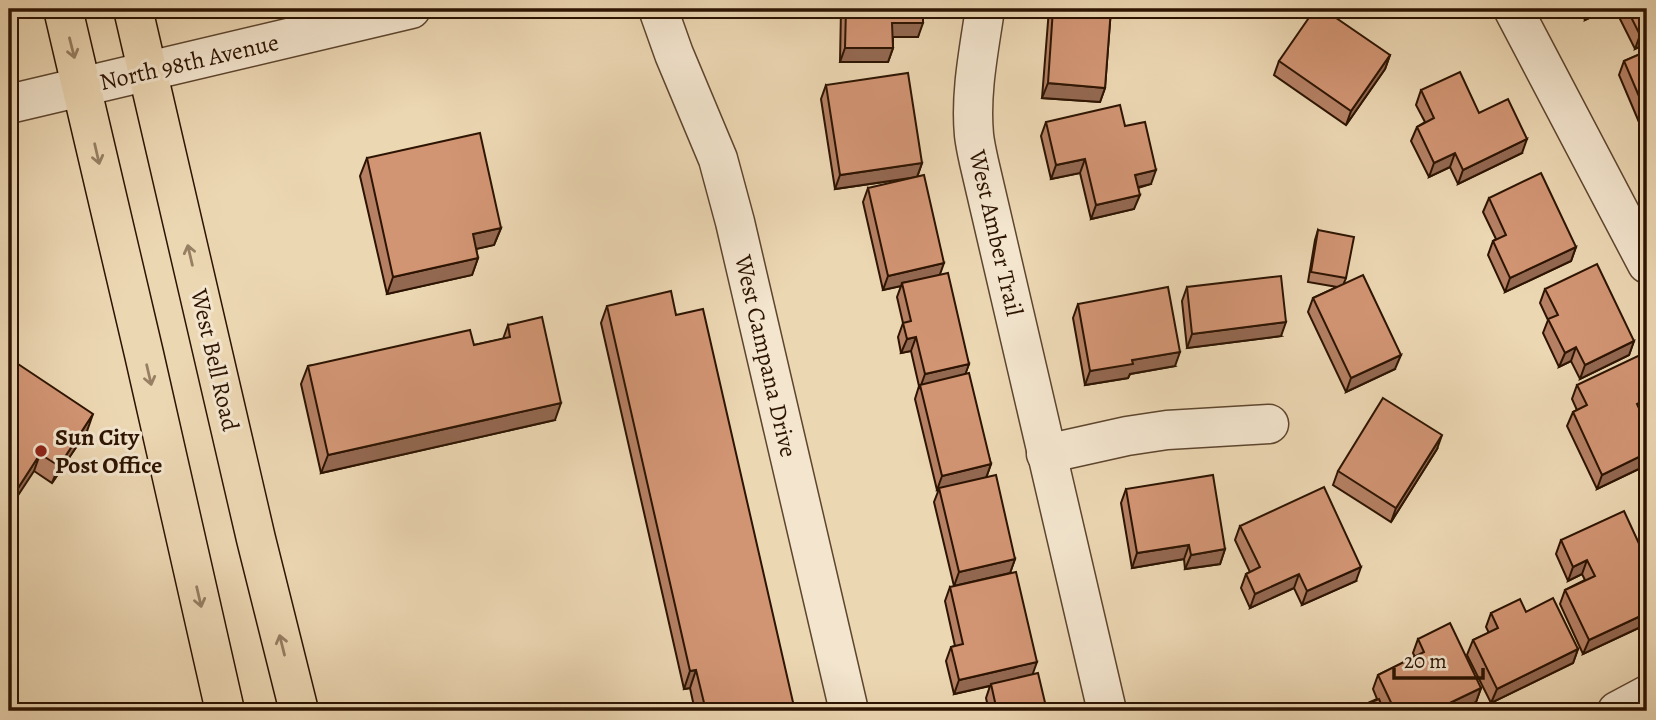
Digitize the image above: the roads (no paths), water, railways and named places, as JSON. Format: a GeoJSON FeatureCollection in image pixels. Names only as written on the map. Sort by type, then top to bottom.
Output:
{"type":"FeatureCollection","features":[{"type":"Feature","properties":{"kind":"main road"},"geometry":{"type":"LineString","coordinates":[[63,9],[225,711]]}},
{"type":"Feature","properties":{"kind":"main road","name":"West Bell Road"},"geometry":{"type":"LineString","coordinates":[[132,9],[299,711]]}},
{"type":"Feature","properties":{"kind":"street","name":"North 98th Avenue"},"geometry":{"type":"LineString","coordinates":[[9,104],[411,9]]}},
{"type":"Feature","properties":{"kind":"street","name":"West Campana Drive"},"geometry":{"type":"LineString","coordinates":[[658,9],[718,159],[849,711]]}},
{"type":"Feature","properties":{"kind":"street","name":"West Amber Trail"},"geometry":{"type":"LineString","coordinates":[[985,9],[976,77],[974,135],[1107,711]]}},
{"type":"Feature","properties":{"kind":"street"},"geometry":{"type":"LineString","coordinates":[[1513,9],[1647,264]]}},
{"type":"Feature","properties":{"kind":"street"},"geometry":{"type":"LineString","coordinates":[[1046,454],[1167,430],[1269,424]]}},
{"type":"Feature","properties":{"kind":"street"},"geometry":{"type":"LineString","coordinates":[[1617,711],[1647,695]]}},
{"type":"Feature","properties":{"kind":"place","name":"Sun City Post Office"},"geometry":{"type":"Point","coordinates":[41,451]}}]}
